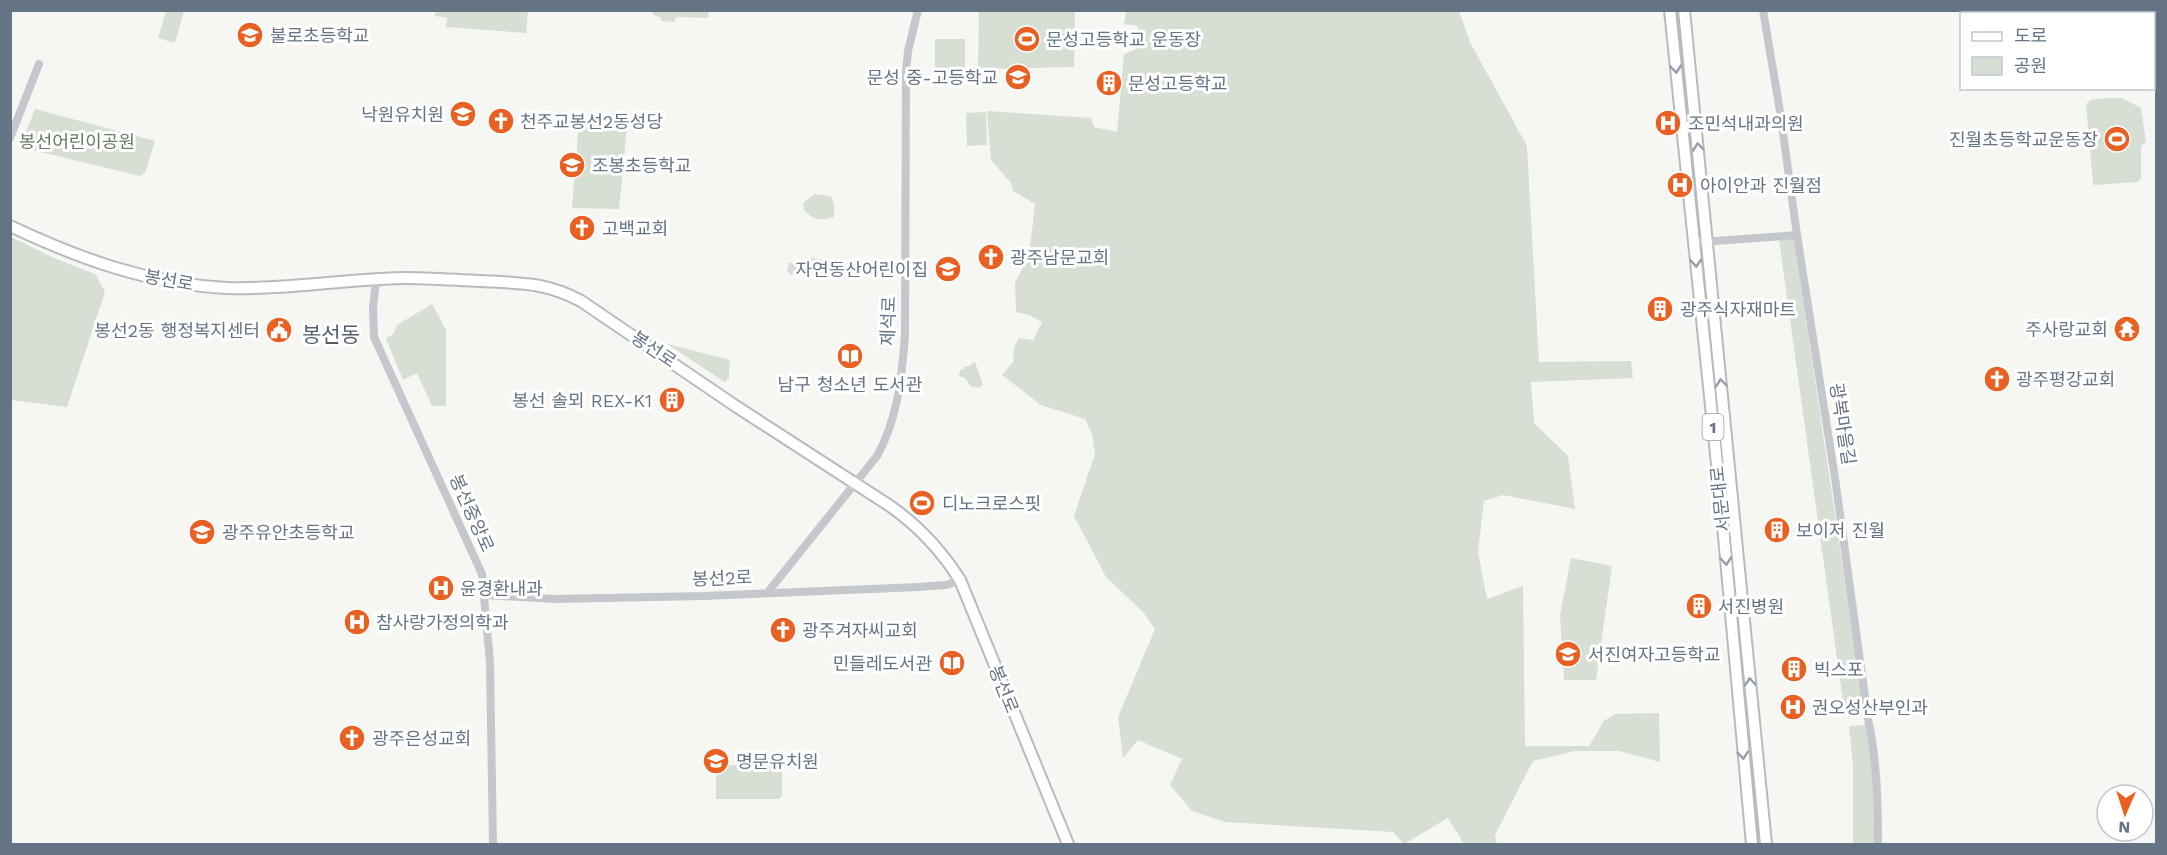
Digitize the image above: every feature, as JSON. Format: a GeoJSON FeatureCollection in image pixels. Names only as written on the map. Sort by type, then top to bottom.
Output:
{"type":"FeatureCollection","features":[{"type":"Feature","properties":{"kind":"main road","name":"서문대로"},"geometry":{"type":"LineString","coordinates":[[1670,10],[1752,844]]}},
{"type":"Feature","properties":{"kind":"main road","name":"서문대로"},"geometry":{"type":"LineString","coordinates":[[1684,10],[1766,844]]}},
{"type":"Feature","properties":{"kind":"main road","name":"봉선로"},"geometry":{"type":"LineString","coordinates":[[10,226],[57,248],[102,265],[177,284],[230,288],[403,278],[542,285],[558,289],[581,301],[734,405],[913,521],[938,548],[960,580],[1068,844]]}},
{"type":"Feature","properties":{"kind":"street","name":"제석로"},"geometry":{"type":"LineString","coordinates":[[768,592],[877,456],[893,420],[903,368],[906,290],[905,87],[908,51],[918,10]]}},
{"type":"Feature","properties":{"kind":"street","name":"광복마을길"},"geometry":{"type":"LineString","coordinates":[[1763,10],[1875,754],[1878,789],[1878,844]]}},
{"type":"Feature","properties":{"kind":"street"},"geometry":{"type":"LineString","coordinates":[[10,138],[39,64]]}},
{"type":"Feature","properties":{"kind":"street"},"geometry":{"type":"LineString","coordinates":[[1694,242],[1797,235]]}},
{"type":"Feature","properties":{"kind":"street","name":"봉선중앙로"},"geometry":{"type":"LineString","coordinates":[[376,280],[373,308],[374,337],[482,574],[490,663],[493,844]]}},
{"type":"Feature","properties":{"kind":"street","name":"봉선2로"},"geometry":{"type":"LineString","coordinates":[[484,596],[554,599],[715,596],[919,587],[946,585],[960,580]]}},
{"type":"Feature","properties":{"kind":"green space"},"geometry":{"type":"Polygon","coordinates":[[[166,11],[184,11],[175,43],[158,38],[166,11]]]}},
{"type":"Feature","properties":{"kind":"green space"},"geometry":{"type":"Polygon","coordinates":[[[436,11],[528,11],[526,33],[446,27],[447,18],[435,16],[436,11]]]}},
{"type":"Feature","properties":{"kind":"green space"},"geometry":{"type":"Polygon","coordinates":[[[651,11],[709,11],[708,18],[677,17],[674,22],[661,21],[661,18],[651,11]]]}},
{"type":"Feature","properties":{"kind":"green space","name":"문성고등학교 운동장"},"geometry":{"type":"Polygon","coordinates":[[[979,11],[1075,11],[1074,67],[978,69],[979,11]]]}},
{"type":"Feature","properties":{"kind":"green space"},"geometry":{"type":"Polygon","coordinates":[[[1126,11],[1459,11],[1470,42],[1527,146],[1539,362],[1631,361],[1633,378],[1531,382],[1534,423],[1568,456],[1575,509],[1503,495],[1484,501],[1478,552],[1487,599],[1523,586],[1525,746],[1589,746],[1604,721],[1615,714],[1659,713],[1660,762],[1619,751],[1575,751],[1533,761],[1495,835],[1497,844],[1464,844],[1448,818],[1404,844],[1393,832],[1225,822],[1192,811],[1170,785],[1182,759],[1138,740],[1123,758],[1118,717],[1155,629],[1143,612],[1106,577],[1074,516],[1095,454],[1092,433],[1085,419],[1041,405],[1002,375],[1013,362],[1014,347],[1019,338],[1033,340],[1042,322],[1029,315],[1016,312],[1015,283],[1029,256],[1035,204],[1013,191],[1011,183],[991,160],[987,111],[1091,118],[1094,127],[1117,132],[1124,54],[1135,50],[1138,26],[1124,24],[1126,11]]]}},
{"type":"Feature","properties":{"kind":"green space"},"geometry":{"type":"Polygon","coordinates":[[[935,39],[965,39],[965,76],[935,76],[935,39]]]}},
{"type":"Feature","properties":{"kind":"green space","name":"진월초등학교운동장"},"geometry":{"type":"Polygon","coordinates":[[[2122,98],[2141,108],[2146,142],[2141,146],[2141,179],[2137,182],[2093,184],[2086,104],[2091,100],[2122,98]]]}},
{"type":"Feature","properties":{"kind":"green space","name":"봉선어린이공원"},"geometry":{"type":"Polygon","coordinates":[[[35,109],[155,141],[145,173],[140,176],[20,147],[35,109]]]}},
{"type":"Feature","properties":{"kind":"green space"},"geometry":{"type":"Polygon","coordinates":[[[986,112],[987,145],[967,146],[966,113],[986,112]]]}},
{"type":"Feature","properties":{"kind":"green space"},"geometry":{"type":"Polygon","coordinates":[[[579,123],[627,127],[619,209],[572,208],[579,123]]]}},
{"type":"Feature","properties":{"kind":"green space"},"geometry":{"type":"Polygon","coordinates":[[[814,194],[831,196],[834,204],[834,217],[818,219],[804,210],[803,203],[814,194]]]}},
{"type":"Feature","properties":{"kind":"green space"},"geometry":{"type":"Polygon","coordinates":[[[11,237],[54,258],[95,274],[105,292],[67,407],[11,400],[11,237]]]}},
{"type":"Feature","properties":{"kind":"green space"},"geometry":{"type":"Polygon","coordinates":[[[1794,239],[1865,716],[1845,716],[1779,240],[1794,239]]]}},
{"type":"Feature","properties":{"kind":"green space"},"geometry":{"type":"Polygon","coordinates":[[[812,258],[826,260],[834,270],[833,274],[798,272],[792,275],[787,271],[789,262],[796,265],[801,260],[803,262],[812,258]]]}},
{"type":"Feature","properties":{"kind":"green space"},"geometry":{"type":"Polygon","coordinates":[[[432,304],[446,330],[446,406],[432,406],[417,373],[403,380],[386,339],[394,333],[397,325],[432,304]]]}},
{"type":"Feature","properties":{"kind":"green space"},"geometry":{"type":"Polygon","coordinates":[[[667,344],[730,360],[729,379],[726,383],[667,344]]]}},
{"type":"Feature","properties":{"kind":"green space"},"geometry":{"type":"Polygon","coordinates":[[[975,362],[983,385],[979,388],[970,386],[966,379],[959,376],[964,366],[968,367],[975,362]]]}},
{"type":"Feature","properties":{"kind":"green space"},"geometry":{"type":"Polygon","coordinates":[[[1571,558],[1612,566],[1596,680],[1564,680],[1560,615],[1571,558]]]}},
{"type":"Feature","properties":{"kind":"green space"},"geometry":{"type":"Polygon","coordinates":[[[1865,725],[1875,779],[1874,844],[1853,844],[1853,765],[1849,726],[1865,725]]]}},
{"type":"Feature","properties":{"kind":"green space"},"geometry":{"type":"Polygon","coordinates":[[[716,765],[782,765],[782,796],[779,799],[716,799],[716,765]]]}},
{"type":"Feature","properties":{"kind":"place","name":"불로초등학교"},"geometry":{"type":"Point","coordinates":[250,35]}},
{"type":"Feature","properties":{"kind":"place","name":"문성고등학교 운동장"},"geometry":{"type":"Point","coordinates":[1027,39]}},
{"type":"Feature","properties":{"kind":"place","name":"문성 중-고등학교"},"geometry":{"type":"Point","coordinates":[1018,77]}},
{"type":"Feature","properties":{"kind":"place","name":"문성고등학교"},"geometry":{"type":"Point","coordinates":[1109,83]}},
{"type":"Feature","properties":{"kind":"place","name":"낙원유치원"},"geometry":{"type":"Point","coordinates":[463,114]}},
{"type":"Feature","properties":{"kind":"place","name":"천주교봉선2동성당"},"geometry":{"type":"Point","coordinates":[501,121]}},
{"type":"Feature","properties":{"kind":"place","name":"조민석내과의원"},"geometry":{"type":"Point","coordinates":[1668,123]}},
{"type":"Feature","properties":{"kind":"place","name":"진월초등학교운동장"},"geometry":{"type":"Point","coordinates":[2117,139]}},
{"type":"Feature","properties":{"kind":"place","name":"조봉초등학교"},"geometry":{"type":"Point","coordinates":[572,165]}},
{"type":"Feature","properties":{"kind":"place","name":"아이안과 진월점"},"geometry":{"type":"Point","coordinates":[1680,185]}},
{"type":"Feature","properties":{"kind":"place","name":"고백교회"},"geometry":{"type":"Point","coordinates":[582,228]}},
{"type":"Feature","properties":{"kind":"place","name":"광주남문교회"},"geometry":{"type":"Point","coordinates":[991,257]}},
{"type":"Feature","properties":{"kind":"place","name":"자연동산어린이집"},"geometry":{"type":"Point","coordinates":[948,269]}},
{"type":"Feature","properties":{"kind":"place","name":"광주식자재마트"},"geometry":{"type":"Point","coordinates":[1660,309]}},
{"type":"Feature","properties":{"kind":"place","name":"주사랑교회"},"geometry":{"type":"Point","coordinates":[2127,329]}},
{"type":"Feature","properties":{"kind":"place","name":"봉선2동 행정복지센터"},"geometry":{"type":"Point","coordinates":[279,330]}},
{"type":"Feature","properties":{"kind":"place","name":"남구 청소년 도서관"},"geometry":{"type":"Point","coordinates":[850,356]}},
{"type":"Feature","properties":{"kind":"place","name":"광주평강교회"},"geometry":{"type":"Point","coordinates":[1997,379]}},
{"type":"Feature","properties":{"kind":"place","name":"봉선 솔뫼 REX-K1"},"geometry":{"type":"Point","coordinates":[672,400]}},
{"type":"Feature","properties":{"kind":"place","name":"디노크로스핏"},"geometry":{"type":"Point","coordinates":[922,503]}},
{"type":"Feature","properties":{"kind":"place","name":"보이저 진월"},"geometry":{"type":"Point","coordinates":[1777,530]}},
{"type":"Feature","properties":{"kind":"place","name":"광주유안초등학교"},"geometry":{"type":"Point","coordinates":[202,532]}},
{"type":"Feature","properties":{"kind":"place","name":"윤경환내과"},"geometry":{"type":"Point","coordinates":[441,588]}},
{"type":"Feature","properties":{"kind":"place","name":"서진병원"},"geometry":{"type":"Point","coordinates":[1699,606]}},
{"type":"Feature","properties":{"kind":"place","name":"참사랑가정의학과"},"geometry":{"type":"Point","coordinates":[357,622]}},
{"type":"Feature","properties":{"kind":"place","name":"광주겨자씨교회"},"geometry":{"type":"Point","coordinates":[783,630]}},
{"type":"Feature","properties":{"kind":"place","name":"서진여자고등학교"},"geometry":{"type":"Point","coordinates":[1568,654]}},
{"type":"Feature","properties":{"kind":"place","name":"민들레도서관"},"geometry":{"type":"Point","coordinates":[952,663]}},
{"type":"Feature","properties":{"kind":"place","name":"빅스포"},"geometry":{"type":"Point","coordinates":[1794,669]}},
{"type":"Feature","properties":{"kind":"place","name":"권오성산부인과"},"geometry":{"type":"Point","coordinates":[1793,707]}},
{"type":"Feature","properties":{"kind":"place","name":"광주은성교회"},"geometry":{"type":"Point","coordinates":[352,738]}},
{"type":"Feature","properties":{"kind":"place","name":"명문유치원"},"geometry":{"type":"Point","coordinates":[716,761]}},
{"type":"Feature","properties":{"kind":"district","name":"봉선동"},"geometry":{"type":"Point","coordinates":[331,334]}}]}
